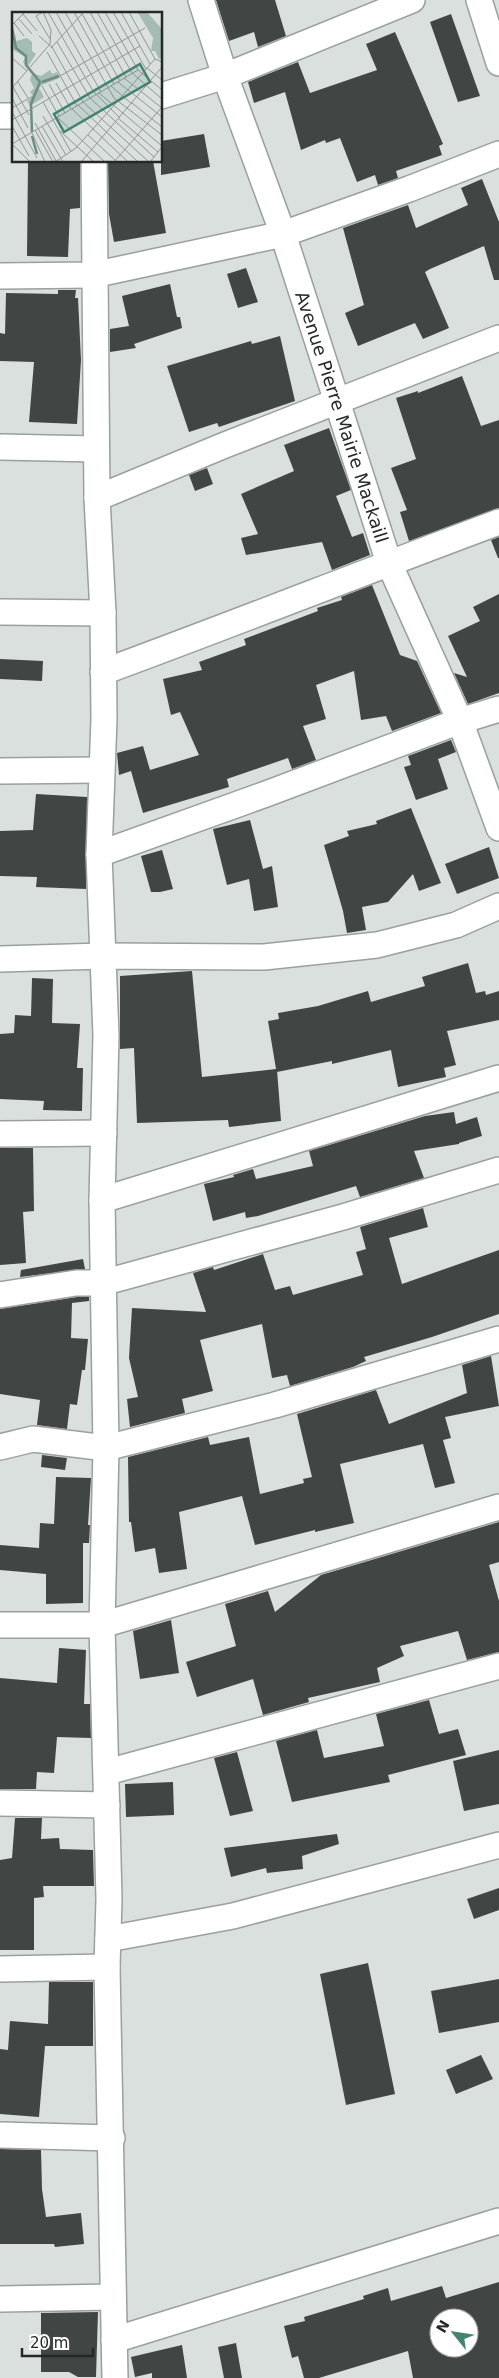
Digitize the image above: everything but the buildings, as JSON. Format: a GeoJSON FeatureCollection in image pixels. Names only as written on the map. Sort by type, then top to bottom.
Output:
{"type":"FeatureCollection","features":[{"type":"Feature","properties":{"kind":"street","name":"Avenue Pierre Mairie Mackaill"},"geometry":{"type":"LineString","coordinates":[[201,0],[224,76],[283,234],[389,563],[460,721],[499,828]]}},
{"type":"Feature","properties":{"kind":"street"},"geometry":{"type":"LineString","coordinates":[[162,96],[224,76],[412,0]]}},
{"type":"Feature","properties":{"kind":"street"},"geometry":{"type":"LineString","coordinates":[[479,0],[499,63]]}},
{"type":"Feature","properties":{"kind":"street"},"geometry":{"type":"LineString","coordinates":[[0,276],[94,275],[283,234],[409,190],[499,154]]}},
{"type":"Feature","properties":{"kind":"street"},"geometry":{"type":"LineString","coordinates":[[94,162],[96,449],[103,613],[104,718],[99,854],[106,1035],[102,1200],[106,1448],[102,1625],[107,1772],[106,1805],[109,1899],[107,1967],[112,2138],[115,2378]]}},
{"type":"Feature","properties":{"kind":"street"},"geometry":{"type":"LineString","coordinates":[[97,498],[225,445],[499,338]]}},
{"type":"Feature","properties":{"kind":"street"},"geometry":{"type":"LineString","coordinates":[[0,447],[96,449]]}},
{"type":"Feature","properties":{"kind":"street"},"geometry":{"type":"LineString","coordinates":[[103,672],[263,613],[499,522]]}},
{"type":"Feature","properties":{"kind":"street"},"geometry":{"type":"LineString","coordinates":[[0,612],[103,613]]}},
{"type":"Feature","properties":{"kind":"street"},"geometry":{"type":"LineString","coordinates":[[99,854],[460,721],[499,709]]}},
{"type":"Feature","properties":{"kind":"street"},"geometry":{"type":"LineString","coordinates":[[0,771],[101,770]]}},
{"type":"Feature","properties":{"kind":"street"},"geometry":{"type":"LineString","coordinates":[[0,959],[103,956],[264,957],[377,945],[456,925],[499,906]]}},
{"type":"Feature","properties":{"kind":"street"},"geometry":{"type":"LineString","coordinates":[[102,1200],[499,1078]]}},
{"type":"Feature","properties":{"kind":"street"},"geometry":{"type":"LineString","coordinates":[[0,1134],[104,1134]]}},
{"type":"Feature","properties":{"kind":"street"},"geometry":{"type":"LineString","coordinates":[[0,1295],[76,1283],[102,1283],[343,1217],[499,1170]]}},
{"type":"Feature","properties":{"kind":"street"},"geometry":{"type":"LineString","coordinates":[[0,1447],[33,1439],[106,1448],[274,1405],[499,1339]]}},
{"type":"Feature","properties":{"kind":"street"},"geometry":{"type":"LineString","coordinates":[[0,1625],[102,1625],[499,1507]]}},
{"type":"Feature","properties":{"kind":"street"},"geometry":{"type":"LineString","coordinates":[[107,1772],[499,1666]]}},
{"type":"Feature","properties":{"kind":"street"},"geometry":{"type":"LineString","coordinates":[[0,1804],[106,1805]]}},
{"type":"Feature","properties":{"kind":"street"},"geometry":{"type":"LineString","coordinates":[[108,1939],[232,1916],[499,1845]]}},
{"type":"Feature","properties":{"kind":"street"},"geometry":{"type":"LineString","coordinates":[[0,1969],[107,1967]]}},
{"type":"Feature","properties":{"kind":"street"},"geometry":{"type":"LineString","coordinates":[[0,2135],[112,2138]]}},
{"type":"Feature","properties":{"kind":"street"},"geometry":{"type":"LineString","coordinates":[[114,2340],[499,2221]]}},
{"type":"Feature","properties":{"kind":"street"},"geometry":{"type":"LineString","coordinates":[[0,2299],[113,2297]]}}]}
